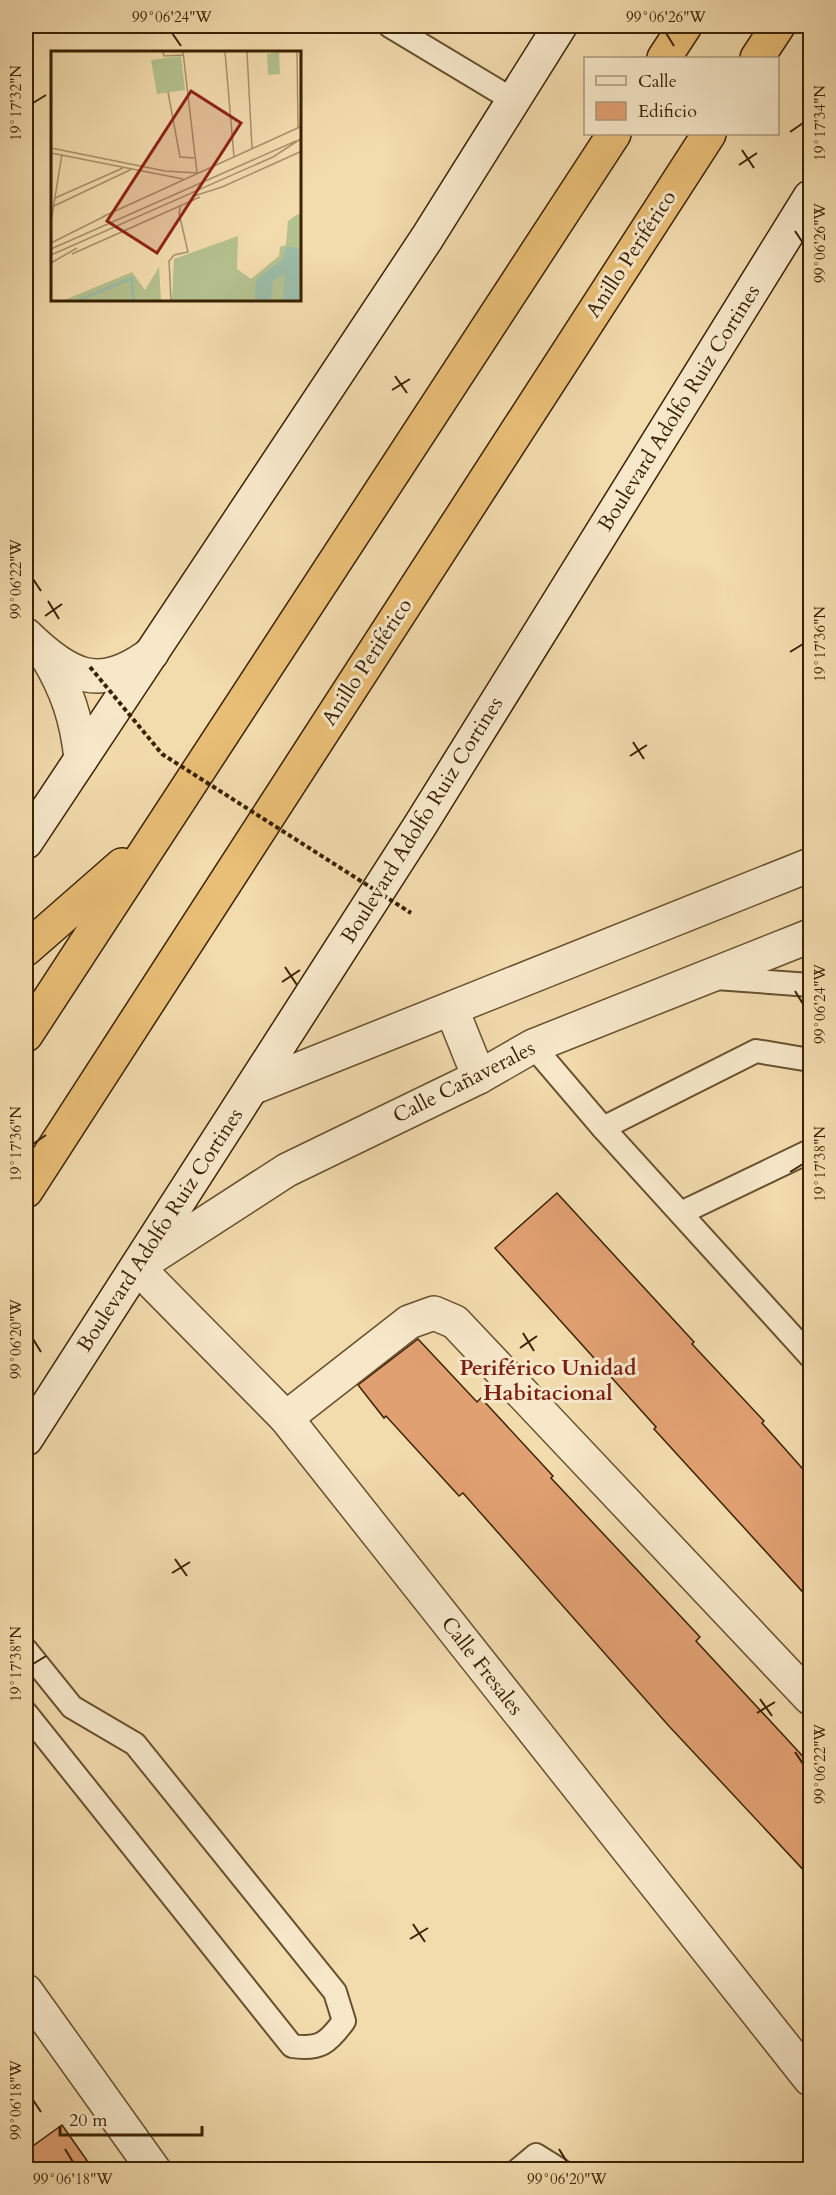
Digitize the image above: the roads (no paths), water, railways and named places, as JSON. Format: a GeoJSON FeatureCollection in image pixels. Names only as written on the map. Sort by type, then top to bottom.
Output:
{"type":"FeatureCollection","features":[{"type":"Feature","properties":{"kind":"highway"},"geometry":{"type":"LineString","coordinates":[[665,57],[685,26]]}},
{"type":"Feature","properties":{"kind":"highway"},"geometry":{"type":"LineString","coordinates":[[758,57],[778,26]]}},
{"type":"Feature","properties":{"kind":"highway"},"geometry":{"type":"LineString","coordinates":[[26,1035],[614,135]]}},
{"type":"Feature","properties":{"kind":"highway","name":"Anillo Periférico"},"geometry":{"type":"LineString","coordinates":[[26,1191],[708,135]]}},
{"type":"Feature","properties":{"kind":"highway"},"geometry":{"type":"LineString","coordinates":[[26,949],[153,838]]}},
{"type":"Feature","properties":{"kind":"street"},"geometry":{"type":"LineString","coordinates":[[26,842],[427,238],[560,26]]}},
{"type":"Feature","properties":{"kind":"street","name":"Boulevard Adolfo Ruiz Cortines"},"geometry":{"type":"LineString","coordinates":[[26,1439],[421,824],[810,197]]}},
{"type":"Feature","properties":{"kind":"street"},"geometry":{"type":"LineString","coordinates":[[36,645],[61,667],[79,674],[96,676],[117,674],[136,665],[152,653]]}},
{"type":"Feature","properties":{"kind":"street"},"geometry":{"type":"LineString","coordinates":[[36,645],[61,680],[72,706],[81,759]]}},
{"type":"Feature","properties":{"kind":"street"},"geometry":{"type":"LineString","coordinates":[[252,1088],[810,865]]}},
{"type":"Feature","properties":{"kind":"street","name":"Calle Cañaverales"},"geometry":{"type":"LineString","coordinates":[[137,1267],[287,1170],[479,1077],[533,1046],[810,936]]}},
{"type":"Feature","properties":{"kind":"street"},"geometry":{"type":"LineString","coordinates":[[452,1010],[479,1077]]}},
{"type":"Feature","properties":{"kind":"street","name":"Calle Fresales"},"geometry":{"type":"LineString","coordinates":[[137,1267],[286,1418],[810,2079]]}},
{"type":"Feature","properties":{"kind":"street"},"geometry":{"type":"LineString","coordinates":[[286,1418],[409,1322],[434,1313],[455,1322],[810,1698]]}},
{"type":"Feature","properties":{"kind":"street"},"geometry":{"type":"LineString","coordinates":[[26,1991],[154,2169]]}},
{"type":"Feature","properties":{"kind":"lane"},"geometry":{"type":"LineString","coordinates":[[390,26],[513,100]]}},
{"type":"Feature","properties":{"kind":"lane"},"geometry":{"type":"LineString","coordinates":[[708,977],[810,986]]}},
{"type":"Feature","properties":{"kind":"lane"},"geometry":{"type":"LineString","coordinates":[[533,1046],[603,1128],[810,1356]]}},
{"type":"Feature","properties":{"kind":"lane"},"geometry":{"type":"LineString","coordinates":[[603,1128],[756,1051],[810,1060]]}},
{"type":"Feature","properties":{"kind":"lane"},"geometry":{"type":"LineString","coordinates":[[681,1213],[810,1151]]}},
{"type":"Feature","properties":{"kind":"lane"},"geometry":{"type":"LineString","coordinates":[[26,1650],[72,1707],[135,1744],[335,1992],[344,2021],[331,2040],[310,2048],[292,2046],[26,1713]]}},
{"type":"Feature","properties":{"kind":"lane"},"geometry":{"type":"LineString","coordinates":[[518,2169],[536,2156],[560,2169]]}},
{"type":"Feature","properties":{"kind":"district","name":"Periférico Unidad Habitacional"},"geometry":{"type":"Point","coordinates":[548,1380]}}]}
